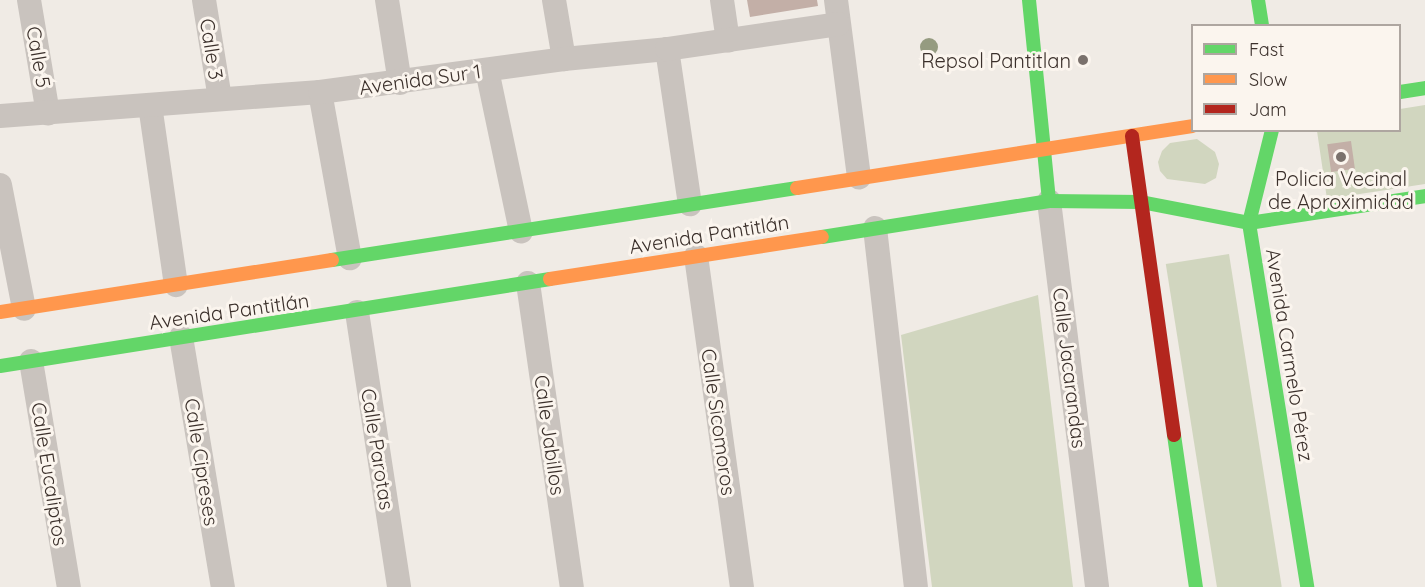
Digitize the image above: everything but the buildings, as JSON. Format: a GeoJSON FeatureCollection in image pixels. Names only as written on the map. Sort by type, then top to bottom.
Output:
{"type":"FeatureCollection","features":[{"type":"Feature","properties":{"kind":"main road","name":"Calle Jacarandas"},"geometry":{"type":"LineString","coordinates":[[1029,0],[1049,201]]}},
{"type":"Feature","properties":{"kind":"main road"},"geometry":{"type":"LineString","coordinates":[[1258,0],[1262,24]]}},
{"type":"Feature","properties":{"kind":"main road"},"geometry":{"type":"LineString","coordinates":[[1401,92],[1425,88]]}},
{"type":"Feature","properties":{"kind":"main road","name":"Avenida Pantitlán"},"geometry":{"type":"LineString","coordinates":[[0,312],[1191,126]]}},
{"type":"Feature","properties":{"kind":"main road","name":"Avenida Carmelo Pérez"},"geometry":{"type":"LineString","coordinates":[[1272,132],[1249,223],[1307,587]]}},
{"type":"Feature","properties":{"kind":"main road"},"geometry":{"type":"LineString","coordinates":[[1132,136],[1196,587]]}},
{"type":"Feature","properties":{"kind":"main road","name":"Avenida Pantitlán"},"geometry":{"type":"LineString","coordinates":[[0,366],[357,312],[1049,201],[1142,202],[1249,223],[1425,196]]}},
{"type":"Feature","properties":{"kind":"street","name":"Calle 5"},"geometry":{"type":"LineString","coordinates":[[29,0],[48,113]]}},
{"type":"Feature","properties":{"kind":"street","name":"Calle 3"},"geometry":{"type":"LineString","coordinates":[[204,0],[220,99]]}},
{"type":"Feature","properties":{"kind":"street"},"geometry":{"type":"LineString","coordinates":[[387,0],[400,83]]}},
{"type":"Feature","properties":{"kind":"street"},"geometry":{"type":"LineString","coordinates":[[554,0],[564,59]]}},
{"type":"Feature","properties":{"kind":"street"},"geometry":{"type":"LineString","coordinates":[[722,0],[728,41]]}},
{"type":"Feature","properties":{"kind":"street"},"geometry":{"type":"LineString","coordinates":[[836,0],[859,178]]}},
{"type":"Feature","properties":{"kind":"street","name":"Avenida Sur 1"},"geometry":{"type":"LineString","coordinates":[[0,116],[320,92],[400,83],[564,59],[728,41],[838,24]]}},
{"type":"Feature","properties":{"kind":"street"},"geometry":{"type":"LineString","coordinates":[[667,49],[690,204]]}},
{"type":"Feature","properties":{"kind":"street"},"geometry":{"type":"LineString","coordinates":[[487,70],[520,231]]}},
{"type":"Feature","properties":{"kind":"street"},"geometry":{"type":"LineString","coordinates":[[320,92],[350,258]]}},
{"type":"Feature","properties":{"kind":"street"},"geometry":{"type":"LineString","coordinates":[[150,105],[176,285]]}},
{"type":"Feature","properties":{"kind":"street"},"geometry":{"type":"LineString","coordinates":[[0,185],[24,309]]}},
{"type":"Feature","properties":{"kind":"street","name":"Calle Jacarandas"},"geometry":{"type":"LineString","coordinates":[[1049,201],[1097,587]]}},
{"type":"Feature","properties":{"kind":"street"},"geometry":{"type":"LineString","coordinates":[[875,228],[916,587]]}},
{"type":"Feature","properties":{"kind":"street","name":"Calle Sicomoros"},"geometry":{"type":"LineString","coordinates":[[696,256],[742,587]]}},
{"type":"Feature","properties":{"kind":"street","name":"Calle Jabillos"},"geometry":{"type":"LineString","coordinates":[[528,283],[572,587]]}},
{"type":"Feature","properties":{"kind":"street","name":"Calle Parotas"},"geometry":{"type":"LineString","coordinates":[[357,312],[399,587]]}},
{"type":"Feature","properties":{"kind":"street","name":"Calle Cipreses"},"geometry":{"type":"LineString","coordinates":[[181,337],[223,587]]}},
{"type":"Feature","properties":{"kind":"street","name":"Calle Eucaliptos"},"geometry":{"type":"LineString","coordinates":[[31,361],[69,587]]}},
{"type":"Feature","properties":{"kind":"green space"},"geometry":{"type":"Polygon","coordinates":[[[1425,105],[1425,184],[1327,199],[1317,132],[1401,132],[1401,109],[1425,105]]]}},
{"type":"Feature","properties":{"kind":"green space"},"geometry":{"type":"Polygon","coordinates":[[[1197,139],[1215,152],[1219,164],[1216,178],[1205,184],[1167,179],[1160,171],[1158,162],[1162,151],[1170,143],[1197,139]]]}},
{"type":"Feature","properties":{"kind":"green space"},"geometry":{"type":"Polygon","coordinates":[[[1229,254],[1282,587],[1217,587],[1166,264],[1229,254]]]}},
{"type":"Feature","properties":{"kind":"green space"},"geometry":{"type":"Polygon","coordinates":[[[1038,295],[1073,587],[932,587],[901,335],[1038,295]]]}},
{"type":"Feature","properties":{"kind":"traffic: fast"},"geometry":{"type":"LineString","coordinates":[[1029,0],[1049,201]]}},
{"type":"Feature","properties":{"kind":"traffic: fast"},"geometry":{"type":"LineString","coordinates":[[1258,0],[1262,24]]}},
{"type":"Feature","properties":{"kind":"traffic: fast"},"geometry":{"type":"LineString","coordinates":[[1401,92],[1425,88]]}},
{"type":"Feature","properties":{"kind":"traffic: fast"},"geometry":{"type":"LineString","coordinates":[[1272,132],[1249,223],[1307,587]]}},
{"type":"Feature","properties":{"kind":"traffic: fast"},"geometry":{"type":"LineString","coordinates":[[332,260],[797,188]]}},
{"type":"Feature","properties":{"kind":"traffic: fast"},"geometry":{"type":"LineString","coordinates":[[822,237],[1049,201],[1141,202],[1249,223],[1425,196]]}},
{"type":"Feature","properties":{"kind":"traffic: fast"},"geometry":{"type":"LineString","coordinates":[[0,366],[550,279]]}},
{"type":"Feature","properties":{"kind":"traffic: fast"},"geometry":{"type":"LineString","coordinates":[[1174,435],[1196,587]]}},
{"type":"Feature","properties":{"kind":"traffic: slow"},"geometry":{"type":"LineString","coordinates":[[797,188],[1191,126]]}},
{"type":"Feature","properties":{"kind":"traffic: slow"},"geometry":{"type":"LineString","coordinates":[[550,279],[822,237]]}},
{"type":"Feature","properties":{"kind":"traffic: slow"},"geometry":{"type":"LineString","coordinates":[[0,312],[332,260]]}},
{"type":"Feature","properties":{"kind":"traffic: jam"},"geometry":{"type":"LineString","coordinates":[[1132,136],[1174,435]]}},
{"type":"Feature","properties":{"kind":"place","name":"Repsol Pantitlan"},"geometry":{"type":"Point","coordinates":[1083,60]}},
{"type":"Feature","properties":{"kind":"place","name":"Policia Vecinal de Aproximidad"},"geometry":{"type":"Point","coordinates":[1341,157]}}]}
